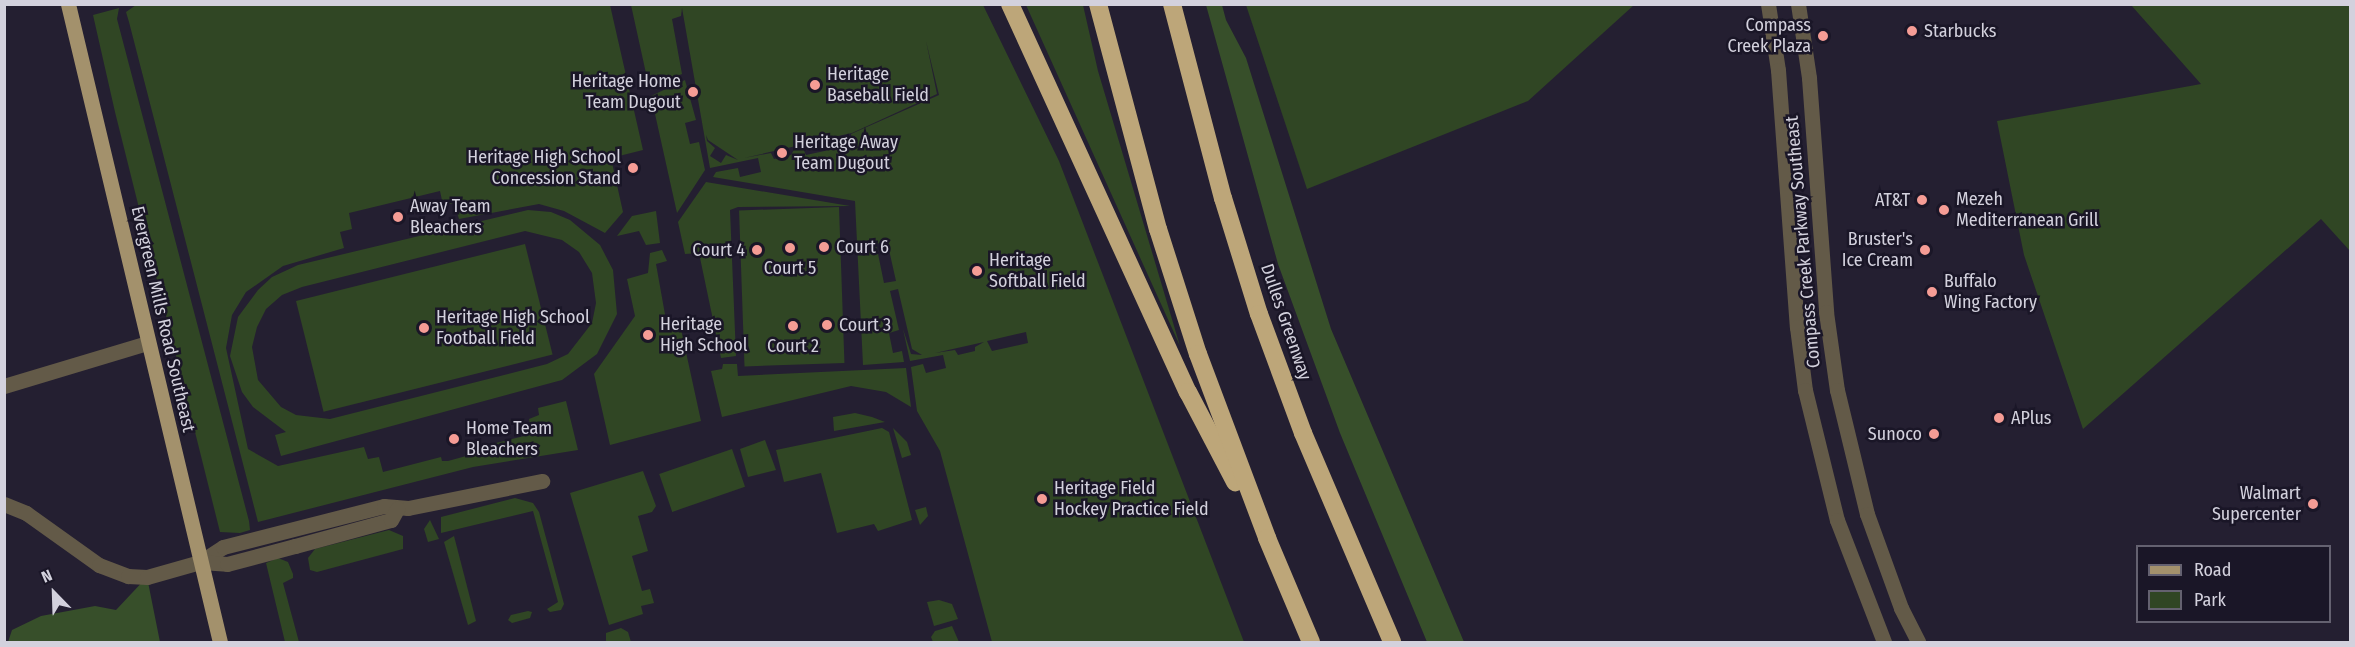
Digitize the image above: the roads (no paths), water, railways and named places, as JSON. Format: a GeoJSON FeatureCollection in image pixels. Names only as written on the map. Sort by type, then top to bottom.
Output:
{"type":"FeatureCollection","features":[{"type":"Feature","properties":{"kind":"highway"},"geometry":{"type":"LineString","coordinates":[[1010,4],[1188,392],[1277,564]]}},
{"type":"Feature","properties":{"kind":"highway"},"geometry":{"type":"LineString","coordinates":[[1098,4],[1162,240],[1220,415],[1277,564],[1311,642]]}},
{"type":"Feature","properties":{"kind":"highway","name":"Dulles Greenway"},"geometry":{"type":"LineString","coordinates":[[1172,4],[1223,198],[1259,314],[1303,433],[1392,642]]}},
{"type":"Feature","properties":{"kind":"main road","name":"Evergreen Mills Road Southeast"},"geometry":{"type":"LineString","coordinates":[[68,4],[220,642]]}},
{"type":"Feature","properties":{"kind":"street","name":"Compass Creek Parkway Southeast"},"geometry":{"type":"LineString","coordinates":[[1768,4],[1778,70],[1796,317],[1805,390],[1837,520],[1884,642]]}},
{"type":"Feature","properties":{"kind":"street","name":"Compass Creek Parkway Southeast"},"geometry":{"type":"LineString","coordinates":[[1798,4],[1810,89],[1826,312],[1837,390],[1867,514],[1901,608],[1918,642]]}},
{"type":"Feature","properties":{"kind":"street"},"geometry":{"type":"LineString","coordinates":[[4,386],[147,343]]}},
{"type":"Feature","properties":{"kind":"street"},"geometry":{"type":"LineString","coordinates":[[4,504],[26,513],[115,573],[147,577],[200,562],[227,564],[391,520],[397,509],[542,481]]}},
{"type":"Feature","properties":{"kind":"place","name":"Starbucks"},"geometry":{"type":"Point","coordinates":[1912,31]}},
{"type":"Feature","properties":{"kind":"place","name":"Compass Creek Plaza"},"geometry":{"type":"Point","coordinates":[1823,36]}},
{"type":"Feature","properties":{"kind":"place","name":"Heritage Baseball Field"},"geometry":{"type":"Point","coordinates":[815,85]}},
{"type":"Feature","properties":{"kind":"place","name":"Heritage Home Team Dugout"},"geometry":{"type":"Point","coordinates":[693,92]}},
{"type":"Feature","properties":{"kind":"place","name":"Heritage Away Team Dugout"},"geometry":{"type":"Point","coordinates":[782,153]}},
{"type":"Feature","properties":{"kind":"place","name":"Heritage High School Concession Stand"},"geometry":{"type":"Point","coordinates":[633,168]}},
{"type":"Feature","properties":{"kind":"place","name":"AT&T"},"geometry":{"type":"Point","coordinates":[1922,200]}},
{"type":"Feature","properties":{"kind":"place","name":"Mezeh Mediterranean Grill"},"geometry":{"type":"Point","coordinates":[1944,210]}},
{"type":"Feature","properties":{"kind":"place","name":"Away Team Bleachers"},"geometry":{"type":"Point","coordinates":[398,217]}},
{"type":"Feature","properties":{"kind":"place","name":"Court 6"},"geometry":{"type":"Point","coordinates":[824,247]}},
{"type":"Feature","properties":{"kind":"place","name":"Court 5"},"geometry":{"type":"Point","coordinates":[790,248]}},
{"type":"Feature","properties":{"kind":"place","name":"Court 4"},"geometry":{"type":"Point","coordinates":[757,250]}},
{"type":"Feature","properties":{"kind":"place","name":"Bruster's Ice Cream"},"geometry":{"type":"Point","coordinates":[1925,250]}},
{"type":"Feature","properties":{"kind":"place","name":"Heritage Softball Field"},"geometry":{"type":"Point","coordinates":[977,271]}},
{"type":"Feature","properties":{"kind":"place","name":"Buffalo Wing Factory"},"geometry":{"type":"Point","coordinates":[1932,292]}},
{"type":"Feature","properties":{"kind":"place","name":"Court 3"},"geometry":{"type":"Point","coordinates":[827,325]}},
{"type":"Feature","properties":{"kind":"place","name":"Court 2"},"geometry":{"type":"Point","coordinates":[793,326]}},
{"type":"Feature","properties":{"kind":"place","name":"Heritage High School Football Field"},"geometry":{"type":"Point","coordinates":[424,328]}},
{"type":"Feature","properties":{"kind":"place","name":"Heritage High School"},"geometry":{"type":"Point","coordinates":[648,335]}},
{"type":"Feature","properties":{"kind":"place","name":"APlus"},"geometry":{"type":"Point","coordinates":[1999,418]}},
{"type":"Feature","properties":{"kind":"place","name":"Sunoco"},"geometry":{"type":"Point","coordinates":[1934,434]}},
{"type":"Feature","properties":{"kind":"place","name":"Home Team Bleachers"},"geometry":{"type":"Point","coordinates":[454,439]}},
{"type":"Feature","properties":{"kind":"place","name":"Heritage Field Hockey Practice Field"},"geometry":{"type":"Point","coordinates":[1042,499]}},
{"type":"Feature","properties":{"kind":"place","name":"Walmart Supercenter"},"geometry":{"type":"Point","coordinates":[2313,504]}}]}
